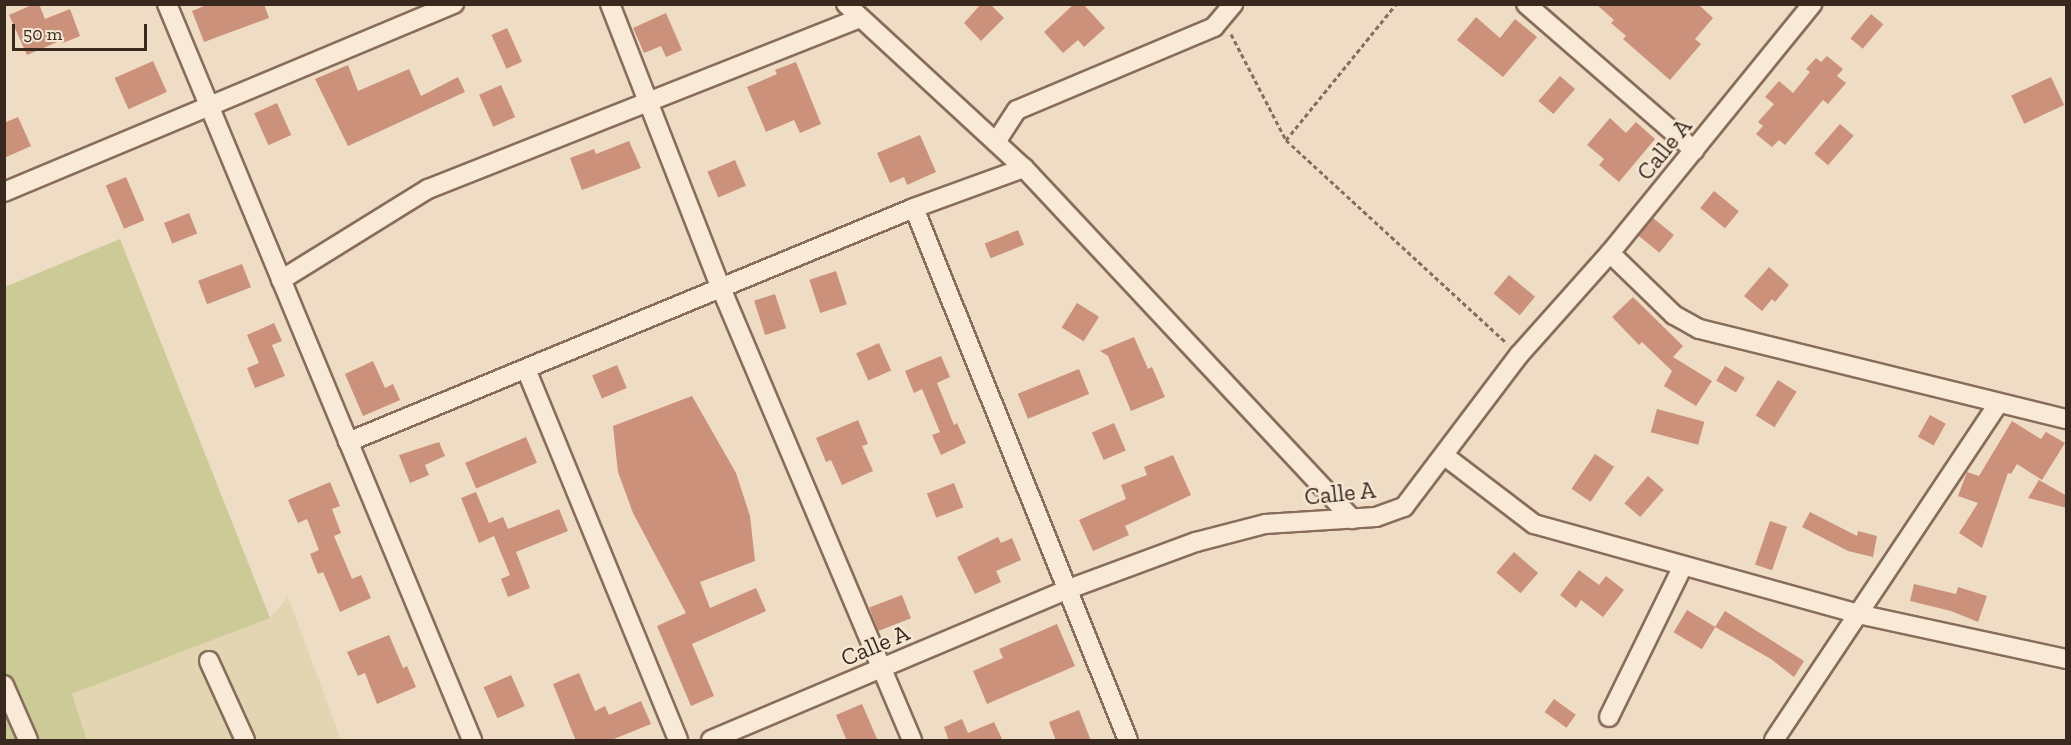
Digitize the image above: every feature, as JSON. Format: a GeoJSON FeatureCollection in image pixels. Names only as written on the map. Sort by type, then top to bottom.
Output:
{"type":"FeatureCollection","features":[{"type":"Feature","properties":{"kind":"street"},"geometry":{"type":"LineString","coordinates":[[167,4],[472,741]]}},
{"type":"Feature","properties":{"kind":"street"},"geometry":{"type":"LineString","coordinates":[[4,192],[210,108],[454,4]]}},
{"type":"Feature","properties":{"kind":"street"},"geometry":{"type":"LineString","coordinates":[[610,4],[721,288],[912,741]]}},
{"type":"Feature","properties":{"kind":"street"},"geometry":{"type":"LineString","coordinates":[[846,4],[858,18],[1024,168],[1353,519]]}},
{"type":"Feature","properties":{"kind":"street"},"geometry":{"type":"LineString","coordinates":[[1526,4],[1694,150]]}},
{"type":"Feature","properties":{"kind":"street","name":"Calle A"},"geometry":{"type":"LineString","coordinates":[[711,741],[1066,590],[1227,532],[1264,524],[1376,517],[1404,507],[1445,456],[1519,355],[1610,253],[1812,4]]}},
{"type":"Feature","properties":{"kind":"street"},"geometry":{"type":"LineString","coordinates":[[996,142],[1017,110],[1214,27],[1223,9]]}},
{"type":"Feature","properties":{"kind":"street"},"geometry":{"type":"LineString","coordinates":[[281,280],[428,189],[858,18]]}},
{"type":"Feature","properties":{"kind":"street"},"geometry":{"type":"LineString","coordinates":[[348,442],[914,208],[1024,168]]}},
{"type":"Feature","properties":{"kind":"street"},"geometry":{"type":"LineString","coordinates":[[914,208],[1128,741]]}},
{"type":"Feature","properties":{"kind":"street"},"geometry":{"type":"LineString","coordinates":[[1610,253],[1674,315],[1699,329],[2067,419]]}},
{"type":"Feature","properties":{"kind":"street"},"geometry":{"type":"LineString","coordinates":[[525,369],[678,741]]}},
{"type":"Feature","properties":{"kind":"street"},"geometry":{"type":"LineString","coordinates":[[1774,741],[1999,403]]}},
{"type":"Feature","properties":{"kind":"street"},"geometry":{"type":"LineString","coordinates":[[1445,456],[1534,524],[1858,614],[2067,659]]}},
{"type":"Feature","properties":{"kind":"street"},"geometry":{"type":"LineString","coordinates":[[1609,717],[1683,566]]}},
{"type":"Feature","properties":{"kind":"street"},"geometry":{"type":"LineString","coordinates":[[209,661],[245,741]]}},
{"type":"Feature","properties":{"kind":"street"},"geometry":{"type":"LineString","coordinates":[[4,685],[28,741]]}},
{"type":"Feature","properties":{"kind":"path"},"geometry":{"type":"LineString","coordinates":[[1286,140],[1396,4]]}},
{"type":"Feature","properties":{"kind":"path"},"geometry":{"type":"LineString","coordinates":[[1223,9],[1286,140],[1519,355]]}},
{"type":"Feature","properties":{"kind":"shaded area"},"geometry":{"type":"Polygon","coordinates":[[[120,239],[270,618],[72,694],[87,740],[5,740],[5,287],[120,239]]]}},
{"type":"Feature","properties":{"kind":"shaded area"},"geometry":{"type":"Polygon","coordinates":[[[288,597],[341,740],[87,740],[72,694],[270,618],[288,597]]]}},
{"type":"Feature","properties":{"kind":"building"},"geometry":{"type":"Polygon","coordinates":[[[39,4],[45,19],[70,9],[80,36],[63,43],[62,40],[27,55],[9,15],[39,4]]]}},
{"type":"Feature","properties":{"kind":"building"},"geometry":{"type":"Polygon","coordinates":[[[209,4],[264,4],[269,18],[204,42],[192,11],[209,4]]]}},
{"type":"Feature","properties":{"kind":"building"},"geometry":{"type":"Polygon","coordinates":[[[981,4],[990,4],[1004,18],[981,41],[964,23],[981,4]]]}},
{"type":"Feature","properties":{"kind":"building"},"geometry":{"type":"Polygon","coordinates":[[[1074,4],[1083,4],[1105,28],[1084,47],[1078,40],[1063,53],[1044,32],[1074,4]]]}},
{"type":"Feature","properties":{"kind":"building"},"geometry":{"type":"Polygon","coordinates":[[[1596,4],[1698,4],[1713,18],[1695,39],[1701,44],[1670,80],[1623,39],[1626,36],[1611,23],[1614,20],[1596,4]]]}},
{"type":"Feature","properties":{"kind":"building"},"geometry":{"type":"Polygon","coordinates":[[[666,13],[682,50],[666,57],[661,46],[644,53],[633,28],[666,13]]]}},
{"type":"Feature","properties":{"kind":"building"},"geometry":{"type":"Polygon","coordinates":[[[1871,14],[1883,24],[1863,49],[1850,39],[1871,14]]]}},
{"type":"Feature","properties":{"kind":"building"},"geometry":{"type":"Polygon","coordinates":[[[1476,17],[1500,38],[1515,19],[1537,37],[1503,77],[1457,40],[1476,17]]]}},
{"type":"Feature","properties":{"kind":"building"},"geometry":{"type":"Polygon","coordinates":[[[507,28],[522,62],[507,69],[491,35],[507,28]]]}},
{"type":"Feature","properties":{"kind":"building"},"geometry":{"type":"Polygon","coordinates":[[[1827,56],[1843,69],[1837,76],[1846,83],[1828,104],[1823,100],[1785,145],[1779,140],[1772,147],[1756,134],[1763,126],[1758,122],[1774,104],[1765,97],[1779,81],[1793,93],[1810,72],[1806,69],[1816,58],[1821,62],[1827,56]]]}},
{"type":"Feature","properties":{"kind":"building"},"geometry":{"type":"Polygon","coordinates":[[[153,61],[167,92],[128,109],[115,78],[153,61]]]}},
{"type":"Feature","properties":{"kind":"building"},"geometry":{"type":"Polygon","coordinates":[[[796,62],[821,124],[800,133],[794,120],[766,132],[747,87],[777,74],[775,70],[796,62]]]}},
{"type":"Feature","properties":{"kind":"building"},"geometry":{"type":"Polygon","coordinates":[[[348,65],[358,91],[409,69],[421,96],[458,77],[465,92],[348,146],[315,79],[348,65]]]}},
{"type":"Feature","properties":{"kind":"building"},"geometry":{"type":"Polygon","coordinates":[[[1560,76],[1575,89],[1553,114],[1538,101],[1560,76]]]}},
{"type":"Feature","properties":{"kind":"building"},"geometry":{"type":"Polygon","coordinates":[[[2051,77],[2064,105],[2024,124],[2011,96],[2051,77]]]}},
{"type":"Feature","properties":{"kind":"building"},"geometry":{"type":"Polygon","coordinates":[[[501,85],[515,117],[493,127],[479,95],[501,85]]]}},
{"type":"Feature","properties":{"kind":"building"},"geometry":{"type":"Polygon","coordinates":[[[277,103],[291,135],[268,145],[254,113],[277,103]]]}},
{"type":"Feature","properties":{"kind":"building"},"geometry":{"type":"Polygon","coordinates":[[[18,117],[31,146],[4,158],[4,123],[18,117]]]}},
{"type":"Feature","properties":{"kind":"building"},"geometry":{"type":"Polygon","coordinates":[[[1610,118],[1626,133],[1636,122],[1655,139],[1619,182],[1599,165],[1604,159],[1587,145],[1610,118]]]}},
{"type":"Feature","properties":{"kind":"building"},"geometry":{"type":"Polygon","coordinates":[[[1840,124],[1854,136],[1828,165],[1814,153],[1840,124]]]}},
{"type":"Feature","properties":{"kind":"building"},"geometry":{"type":"Polygon","coordinates":[[[920,135],[936,172],[907,185],[904,177],[890,183],[877,153],[920,135]]]}},
{"type":"Feature","properties":{"kind":"building"},"geometry":{"type":"Polygon","coordinates":[[[629,141],[641,168],[582,190],[570,158],[594,149],[596,154],[629,141]]]}},
{"type":"Feature","properties":{"kind":"building"},"geometry":{"type":"Polygon","coordinates":[[[735,160],[746,186],[718,197],[707,172],[735,160]]]}},
{"type":"Feature","properties":{"kind":"building"},"geometry":{"type":"Polygon","coordinates":[[[126,177],[144,220],[124,229],[106,186],[126,177]]]}},
{"type":"Feature","properties":{"kind":"building"},"geometry":{"type":"Polygon","coordinates":[[[1714,191],[1739,211],[1725,228],[1700,208],[1714,191]]]}},
{"type":"Feature","properties":{"kind":"building"},"geometry":{"type":"Polygon","coordinates":[[[189,213],[197,233],[172,244],[164,223],[189,213]]]}},
{"type":"Feature","properties":{"kind":"building"},"geometry":{"type":"Polygon","coordinates":[[[1653,218],[1674,235],[1660,253],[1639,236],[1653,218]]]}},
{"type":"Feature","properties":{"kind":"building"},"geometry":{"type":"Polygon","coordinates":[[[1018,230],[1024,245],[991,258],[985,243],[1018,230]]]}},
{"type":"Feature","properties":{"kind":"building"},"geometry":{"type":"Polygon","coordinates":[[[242,264],[251,287],[207,304],[198,281],[242,264]]]}},
{"type":"Feature","properties":{"kind":"building"},"geometry":{"type":"Polygon","coordinates":[[[1769,267],[1789,285],[1775,302],[1772,299],[1762,311],[1744,296],[1769,267]]]}},
{"type":"Feature","properties":{"kind":"building"},"geometry":{"type":"Polygon","coordinates":[[[836,271],[847,304],[820,313],[809,280],[836,271]]]}},
{"type":"Feature","properties":{"kind":"building"},"geometry":{"type":"Polygon","coordinates":[[[1509,275],[1535,297],[1520,315],[1494,293],[1509,275]]]}},
{"type":"Feature","properties":{"kind":"building"},"geometry":{"type":"Polygon","coordinates":[[[775,294],[786,328],[765,335],[754,301],[775,294]]]}},
{"type":"Feature","properties":{"kind":"building"},"geometry":{"type":"Polygon","coordinates":[[[1633,297],[1683,346],[1673,357],[1712,381],[1696,406],[1664,386],[1672,371],[1642,342],[1639,345],[1612,317],[1633,297]]]}},
{"type":"Feature","properties":{"kind":"building"},"geometry":{"type":"Polygon","coordinates":[[[1077,303],[1099,317],[1084,341],[1062,328],[1077,303]]]}},
{"type":"Feature","properties":{"kind":"building"},"geometry":{"type":"Polygon","coordinates":[[[274,323],[282,341],[272,345],[285,376],[255,388],[247,368],[259,363],[247,335],[274,323]]]}},
{"type":"Feature","properties":{"kind":"building"},"geometry":{"type":"Polygon","coordinates":[[[1134,337],[1148,369],[1152,367],[1165,397],[1131,411],[1108,356],[1100,351],[1134,337]]]}},
{"type":"Feature","properties":{"kind":"building"},"geometry":{"type":"Polygon","coordinates":[[[879,343],[891,370],[868,381],[856,353],[879,343]]]}},
{"type":"Feature","properties":{"kind":"building"},"geometry":{"type":"Polygon","coordinates":[[[941,356],[950,377],[937,383],[954,425],[957,423],[966,443],[941,455],[932,435],[940,432],[922,389],[914,393],[905,371],[941,356]]]}},
{"type":"Feature","properties":{"kind":"building"},"geometry":{"type":"Polygon","coordinates":[[[373,361],[385,388],[393,384],[400,400],[363,416],[345,374],[373,361]]]}},
{"type":"Feature","properties":{"kind":"building"},"geometry":{"type":"Polygon","coordinates":[[[617,365],[627,388],[602,399],[592,376],[617,365]]]}},
{"type":"Feature","properties":{"kind":"building"},"geometry":{"type":"Polygon","coordinates":[[[1725,366],[1745,378],[1736,392],[1716,381],[1725,366]]]}},
{"type":"Feature","properties":{"kind":"building"},"geometry":{"type":"Polygon","coordinates":[[[1079,369],[1089,394],[1028,419],[1018,394],[1079,369]]]}},
{"type":"Feature","properties":{"kind":"building"},"geometry":{"type":"Polygon","coordinates":[[[1778,380],[1797,392],[1774,427],[1756,416],[1778,380]]]}},
{"type":"Feature","properties":{"kind":"building"},"geometry":{"type":"Polygon","coordinates":[[[692,396],[736,473],[750,516],[755,561],[700,582],[710,608],[756,588],[766,611],[692,644],[714,696],[691,706],[657,626],[686,613],[633,513],[618,472],[613,426],[692,396]]]}},
{"type":"Feature","properties":{"kind":"building"},"geometry":{"type":"Polygon","coordinates":[[[1657,409],[1704,422],[1698,445],[1651,432],[1657,409]]]}},
{"type":"Feature","properties":{"kind":"building"},"geometry":{"type":"Polygon","coordinates":[[[1930,415],[1946,424],[1934,446],[1918,437],[1930,415]]]}},
{"type":"Feature","properties":{"kind":"building"},"geometry":{"type":"Polygon","coordinates":[[[858,420],[868,444],[862,446],[873,471],[842,485],[831,460],[826,462],[816,438],[858,420]]]}},
{"type":"Feature","properties":{"kind":"building"},"geometry":{"type":"Polygon","coordinates":[[[2012,421],[2041,439],[2046,432],[2065,443],[2042,480],[2017,464],[2011,474],[2008,473],[1982,548],[1959,533],[1978,503],[1958,496],[1967,472],[1979,476],[2012,421]]]}},
{"type":"Feature","properties":{"kind":"building"},"geometry":{"type":"Polygon","coordinates":[[[1114,423],[1126,451],[1104,460],[1092,432],[1114,423]]]}},
{"type":"Feature","properties":{"kind":"building"},"geometry":{"type":"Polygon","coordinates":[[[526,437],[537,463],[476,489],[465,463],[526,437]]]}},
{"type":"Feature","properties":{"kind":"building"},"geometry":{"type":"Polygon","coordinates":[[[439,442],[445,456],[425,465],[429,475],[410,483],[399,455],[439,442]]]}},
{"type":"Feature","properties":{"kind":"building"},"geometry":{"type":"Polygon","coordinates":[[[1595,454],[1614,467],[1591,502],[1572,489],[1595,454]]]}},
{"type":"Feature","properties":{"kind":"building"},"geometry":{"type":"Polygon","coordinates":[[[1173,455],[1191,495],[1125,526],[1129,535],[1093,551],[1079,520],[1126,499],[1121,485],[1147,475],[1144,467],[1173,455]]]}},
{"type":"Feature","properties":{"kind":"building"},"geometry":{"type":"Polygon","coordinates":[[[1648,476],[1664,490],[1640,517],[1624,503],[1648,476]]]}},
{"type":"Feature","properties":{"kind":"building"},"geometry":{"type":"Polygon","coordinates":[[[2039,480],[2067,496],[2067,508],[2028,498],[2039,480]]]}},
{"type":"Feature","properties":{"kind":"building"},"geometry":{"type":"Polygon","coordinates":[[[330,482],[340,506],[332,509],[341,533],[334,536],[352,579],[361,575],[371,598],[340,612],[323,572],[318,574],[310,554],[319,550],[307,519],[298,523],[288,500],[330,482]]]}},
{"type":"Feature","properties":{"kind":"building"},"geometry":{"type":"Polygon","coordinates":[[[954,483],[963,507],[936,518],[927,493],[954,483]]]}},
{"type":"Feature","properties":{"kind":"building"},"geometry":{"type":"Polygon","coordinates":[[[476,492],[489,523],[503,517],[508,529],[559,509],[568,531],[516,552],[530,588],[508,597],[501,579],[510,575],[494,536],[479,543],[461,498],[476,492]]]}},
{"type":"Feature","properties":{"kind":"building"},"geometry":{"type":"Polygon","coordinates":[[[1810,512],[1857,536],[1858,531],[1877,536],[1873,557],[1848,551],[1802,527],[1810,512]]]}},
{"type":"Feature","properties":{"kind":"building"},"geometry":{"type":"Polygon","coordinates":[[[1770,521],[1787,527],[1772,570],[1755,564],[1770,521]]]}},
{"type":"Feature","properties":{"kind":"building"},"geometry":{"type":"Polygon","coordinates":[[[998,537],[1001,543],[1012,538],[1021,560],[996,571],[1001,582],[975,594],[957,557],[998,537]]]}},
{"type":"Feature","properties":{"kind":"building"},"geometry":{"type":"Polygon","coordinates":[[[1514,552],[1538,573],[1520,593],[1496,572],[1514,552]]]}},
{"type":"Feature","properties":{"kind":"building"},"geometry":{"type":"Polygon","coordinates":[[[1579,570],[1599,585],[1606,576],[1624,590],[1603,617],[1581,600],[1576,608],[1560,595],[1579,570]]]}},
{"type":"Feature","properties":{"kind":"building"},"geometry":{"type":"Polygon","coordinates":[[[1914,584],[1956,594],[1958,587],[1987,596],[1978,622],[1951,611],[1910,601],[1914,584]]]}},
{"type":"Feature","properties":{"kind":"building"},"geometry":{"type":"Polygon","coordinates":[[[902,595],[911,618],[878,631],[869,608],[902,595]]]}},
{"type":"Feature","properties":{"kind":"building"},"geometry":{"type":"Polygon","coordinates":[[[1687,610],[1715,627],[1702,649],[1674,632],[1687,610]]]}},
{"type":"Feature","properties":{"kind":"building"},"geometry":{"type":"Polygon","coordinates":[[[1725,611],[1804,661],[1794,677],[1771,659],[1715,627],[1725,611]]]}},
{"type":"Feature","properties":{"kind":"building"},"geometry":{"type":"Polygon","coordinates":[[[1057,624],[1075,666],[987,704],[973,671],[1003,658],[999,649],[1057,624]]]}},
{"type":"Feature","properties":{"kind":"building"},"geometry":{"type":"Polygon","coordinates":[[[389,635],[403,668],[407,666],[416,687],[377,704],[365,673],[358,676],[347,652],[389,635]]]}},
{"type":"Feature","properties":{"kind":"building"},"geometry":{"type":"Polygon","coordinates":[[[579,673],[595,711],[605,706],[609,715],[641,701],[651,724],[609,741],[576,741],[553,684],[579,673]]]}},
{"type":"Feature","properties":{"kind":"building"},"geometry":{"type":"Polygon","coordinates":[[[511,675],[525,706],[497,718],[484,687],[511,675]]]}},
{"type":"Feature","properties":{"kind":"building"},"geometry":{"type":"Polygon","coordinates":[[[1554,699],[1576,715],[1566,728],[1545,712],[1554,699]]]}},
{"type":"Feature","properties":{"kind":"building"},"geometry":{"type":"Polygon","coordinates":[[[862,704],[878,741],[847,741],[836,715],[862,704]]]}},
{"type":"Feature","properties":{"kind":"building"},"geometry":{"type":"Polygon","coordinates":[[[1079,710],[1091,741],[1056,741],[1049,722],[1079,710]]]}},
{"type":"Feature","properties":{"kind":"building"},"geometry":{"type":"Polygon","coordinates":[[[962,719],[968,733],[994,722],[1003,741],[949,741],[944,727],[962,719]]]}}]}
